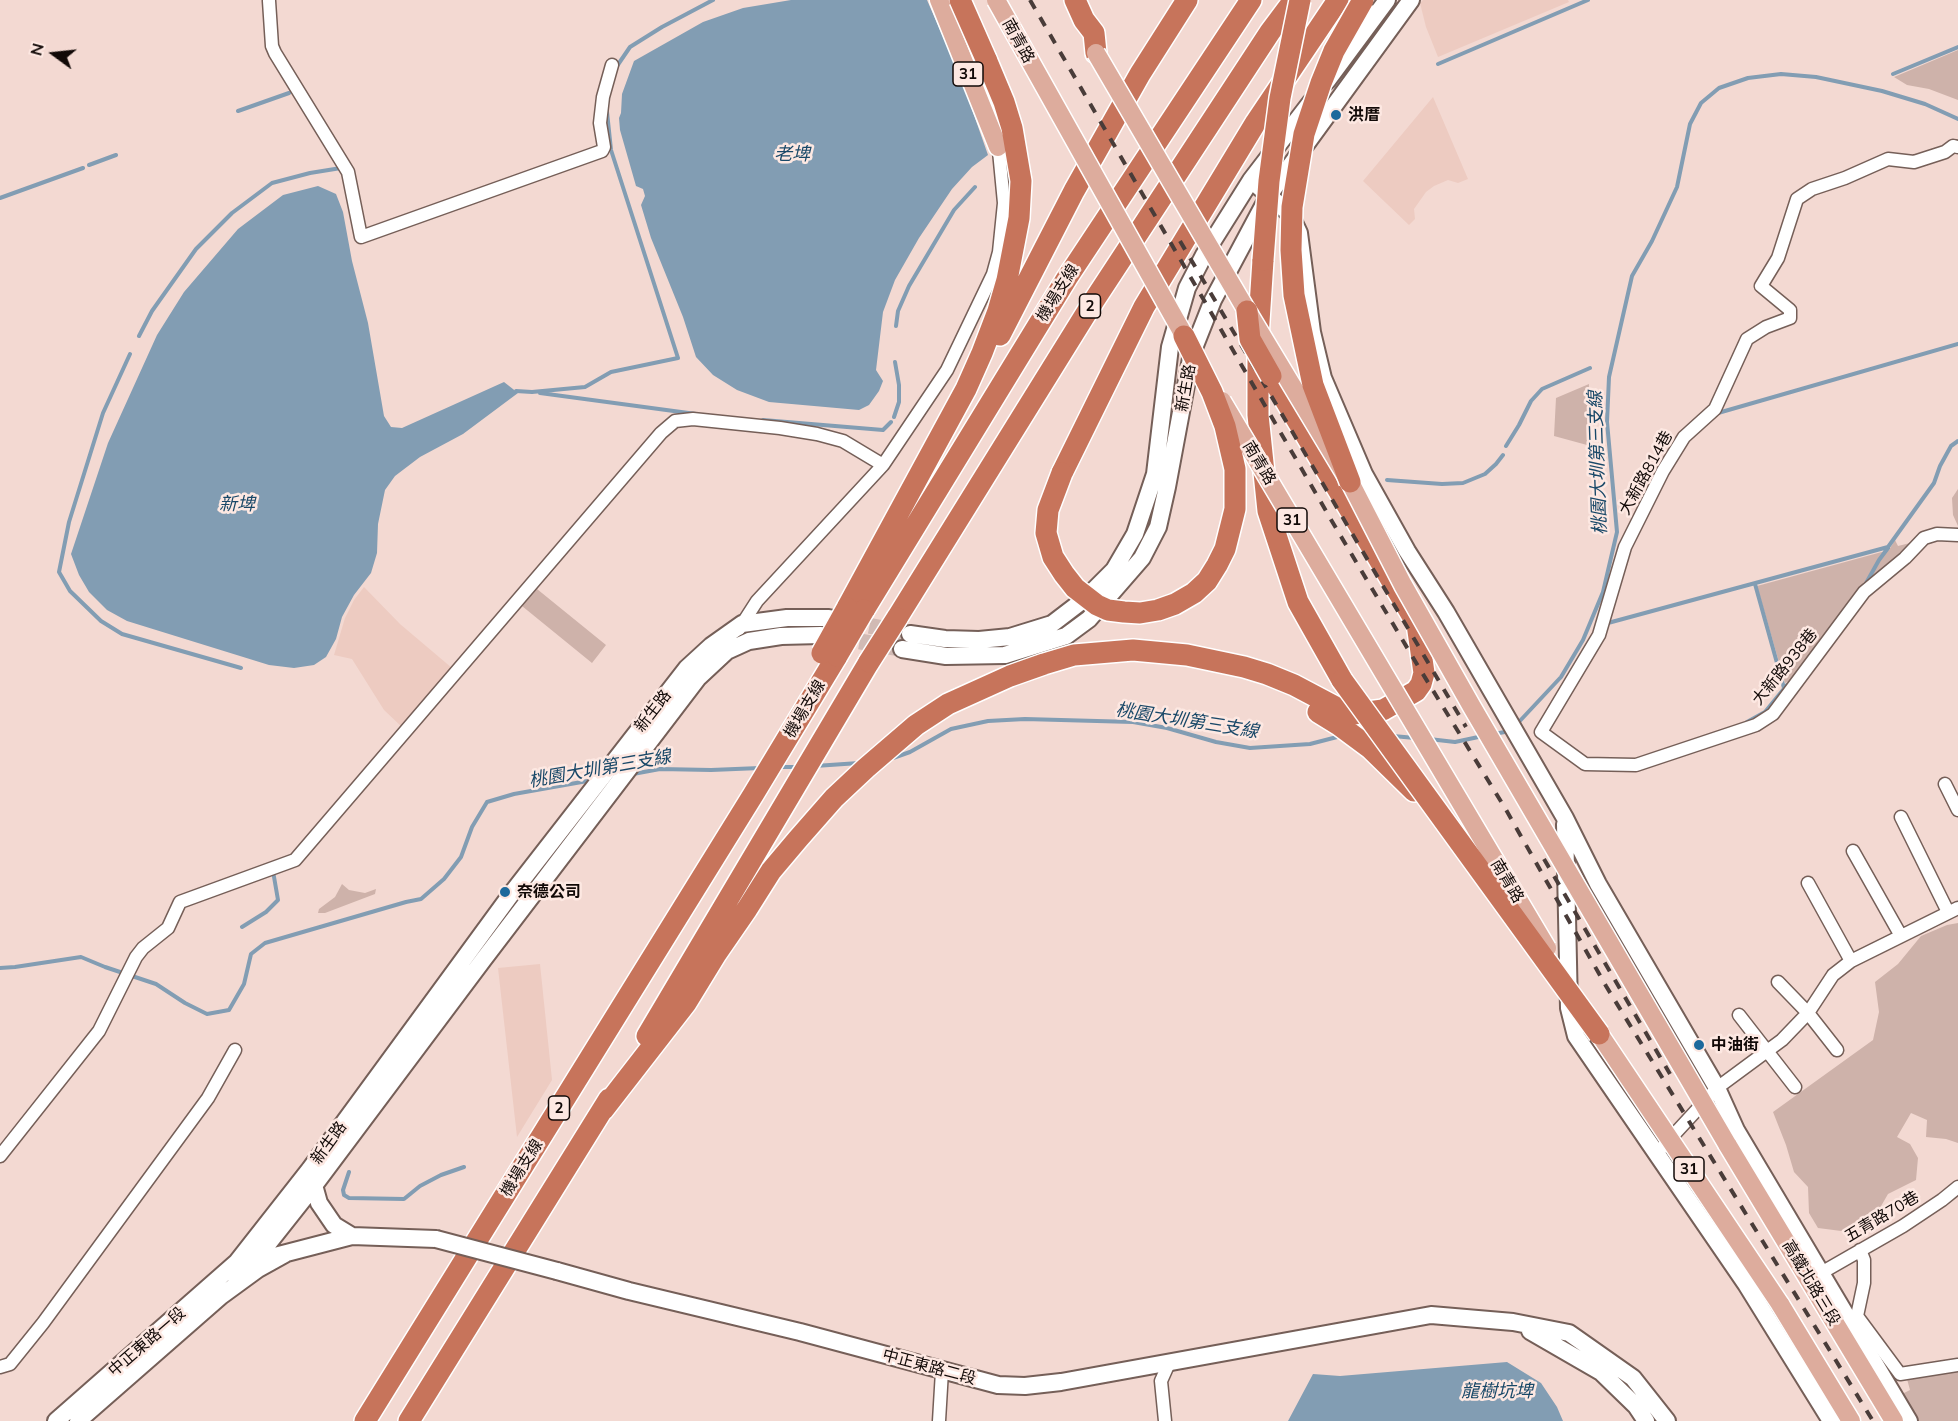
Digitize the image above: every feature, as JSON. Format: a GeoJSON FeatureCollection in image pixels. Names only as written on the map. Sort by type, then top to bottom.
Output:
{"type":"FeatureCollection","features":[{"type":"Feature","properties":{"kind":"highway"},"geometry":{"type":"LineString","coordinates":[[1075,0],[1084,20],[1094,33],[1096,53]]}},
{"type":"Feature","properties":{"kind":"highway"},"geometry":{"type":"LineString","coordinates":[[966,389],[999,338],[1074,191],[1140,74],[1187,0]]}},
{"type":"Feature","properties":{"kind":"highway","name":"機場支線"},"geometry":{"type":"LineString","coordinates":[[365,1421],[692,893],[780,743],[826,648],[847,612],[1251,0]]}},
{"type":"Feature","properties":{"kind":"highway","name":"機場支線"},"geometry":{"type":"LineString","coordinates":[[409,1421],[603,1110],[869,662],[903,634],[1095,298],[1270,32],[1294,0]]}},
{"type":"Feature","properties":{"kind":"highway"},"geometry":{"type":"LineString","coordinates":[[1300,0],[1280,98],[1269,181],[1258,337],[1258,415],[1268,511],[1298,602],[1342,680],[1599,1034]]}},
{"type":"Feature","properties":{"kind":"highway"},"geometry":{"type":"LineString","coordinates":[[1184,336],[1216,400],[1225,426],[1234,469],[1235,508],[1225,549],[1207,581],[1194,593],[1175,604],[1140,613],[1108,610],[1097,605],[1076,588],[1053,557],[1046,533],[1048,510],[1062,473],[1144,307],[1256,122],[1338,0]]}},
{"type":"Feature","properties":{"kind":"highway"},"geometry":{"type":"LineString","coordinates":[[1350,482],[1313,386],[1294,295],[1291,250],[1292,207],[1304,134],[1334,51],[1363,0]]}},
{"type":"Feature","properties":{"kind":"highway"},"geometry":{"type":"LineString","coordinates":[[847,612],[966,389],[982,354],[1007,279],[1019,218],[1021,180],[1018,155],[1004,102],[986,59],[956,4]]}},
{"type":"Feature","properties":{"kind":"highway"},"geometry":{"type":"LineString","coordinates":[[603,1110],[686,1003],[771,870],[834,798],[916,725],[948,704],[1010,676],[1074,655],[1133,650],[1187,655],[1267,674],[1353,714],[1383,710],[1419,688],[1424,665],[1417,624],[1250,339],[1247,311]]}},
{"type":"Feature","properties":{"kind":"highway"},"geometry":{"type":"LineString","coordinates":[[1044,664],[1150,663],[1181,666],[1249,681],[1279,693],[1339,725],[1370,748],[1449,828]]}},
{"type":"Feature","properties":{"kind":"main road","name":"南青路"},"geometry":{"type":"LineString","coordinates":[[996,0],[1184,336],[1446,780],[1599,1034],[1780,1304],[1851,1421]]}},
{"type":"Feature","properties":{"kind":"main road"},"geometry":{"type":"LineString","coordinates":[[1064,0],[1350,482]]}},
{"type":"Feature","properties":{"kind":"main road","name":"新生路"},"geometry":{"type":"LineString","coordinates":[[903,634],[979,640],[1010,637],[1052,624],[1086,598],[1114,570],[1135,534],[1155,474],[1170,347],[1187,288],[1204,255],[1251,180],[1387,0]]}},
{"type":"Feature","properties":{"kind":"main road","name":"新生路"},"geometry":{"type":"LineString","coordinates":[[903,634],[946,656],[1005,655],[1066,636],[1089,619],[1143,558],[1158,527],[1192,353],[1213,300],[1269,195],[1412,0]]}},
{"type":"Feature","properties":{"kind":"main road","name":"31"},"geometry":{"type":"LineString","coordinates":[[956,4],[998,147]]}},
{"type":"Feature","properties":{"kind":"main road"},"geometry":{"type":"LineString","coordinates":[[1251,180],[1290,214],[1299,232],[1312,332],[1323,378],[1364,474],[1565,818],[1574,852],[1569,1008],[1576,1036],[1746,1284],[1831,1421]]}},
{"type":"Feature","properties":{"kind":"main road","name":"高鐵北路三段"},"geometry":{"type":"LineString","coordinates":[[1350,482],[1403,585],[1472,707],[1727,1144],[1894,1421]]}},
{"type":"Feature","properties":{"kind":"main road","name":"新生路"},"geometry":{"type":"LineString","coordinates":[[314,1188],[310,1169],[512,893],[687,668],[711,646],[742,624],[847,612]]}},
{"type":"Feature","properties":{"kind":"main road","name":"新生路"},"geometry":{"type":"LineString","coordinates":[[314,1188],[483,960],[698,678],[727,651],[749,641],[781,636],[826,648]]}},
{"type":"Feature","properties":{"kind":"main road"},"geometry":{"type":"LineString","coordinates":[[1574,852],[1598,884],[1717,1088],[1736,1130],[1821,1273]]}},
{"type":"Feature","properties":{"kind":"main road"},"geometry":{"type":"LineString","coordinates":[[1700,1104],[1727,1112]]}},
{"type":"Feature","properties":{"kind":"main road","name":"中正東路一段"},"geometry":{"type":"LineString","coordinates":[[56,1421],[237,1262],[310,1169]]}},
{"type":"Feature","properties":{"kind":"main road"},"geometry":{"type":"LineString","coordinates":[[314,1188],[318,1203],[334,1225],[352,1236]]}},
{"type":"Feature","properties":{"kind":"main road","name":"中正東路一段"},"geometry":{"type":"LineString","coordinates":[[181,1331],[217,1289],[256,1259],[314,1188]]}},
{"type":"Feature","properties":{"kind":"main road","name":"中正東路一段"},"geometry":{"type":"LineString","coordinates":[[237,1262],[285,1254],[352,1236]]}},
{"type":"Feature","properties":{"kind":"main road","name":"中正東路二段"},"geometry":{"type":"LineString","coordinates":[[352,1236],[436,1239],[629,1291],[806,1334],[998,1385],[1024,1386],[1061,1382],[1431,1315],[1514,1322],[1569,1333],[1633,1378],[1667,1421]]}},
{"type":"Feature","properties":{"kind":"main road","name":"中正東路一段"},"geometry":{"type":"LineString","coordinates":[[78,1421],[221,1296],[258,1269],[285,1254]]}},
{"type":"Feature","properties":{"kind":"main road","name":"高鐵北路三段"},"geometry":{"type":"LineString","coordinates":[[1821,1273],[1909,1421]]}},
{"type":"Feature","properties":{"kind":"main road","name":"中正東路二段"},"geometry":{"type":"LineString","coordinates":[[1514,1322],[1601,1372],[1636,1406],[1646,1421]]}},
{"type":"Feature","properties":{"kind":"street"},"geometry":{"type":"LineString","coordinates":[[269,1],[272,46],[348,172],[361,237],[602,151],[604,147],[600,123],[603,97],[612,65]]}},
{"type":"Feature","properties":{"kind":"street","name":"大新路814巷"},"geometry":{"type":"LineString","coordinates":[[1541,732],[1599,635],[1625,548],[1672,456],[1684,437],[1715,409],[1747,339],[1766,327],[1790,318],[1790,310],[1761,286],[1778,258],[1797,199],[1812,189],[1845,178],[1888,159],[1914,162],[1945,152],[1953,146],[1958,147]]}},
{"type":"Feature","properties":{"kind":"street"},"geometry":{"type":"LineString","coordinates":[[727,651],[757,601],[883,465],[946,370],[993,274],[999,252],[1004,203],[998,147]]}},
{"type":"Feature","properties":{"kind":"street"},"geometry":{"type":"LineString","coordinates":[[0,1156],[99,1031],[136,957],[142,948],[168,928],[180,902],[295,860],[661,434],[675,421],[693,419],[817,434],[843,441],[883,465]]}},
{"type":"Feature","properties":{"kind":"street","name":"大新路938巷"},"geometry":{"type":"LineString","coordinates":[[1541,732],[1585,765],[1636,765],[1756,725],[1773,714],[1864,592],[1905,558],[1924,538],[1937,534],[1958,535]]}},
{"type":"Feature","properties":{"kind":"street"},"geometry":{"type":"LineString","coordinates":[[1945,784],[1958,810]]}},
{"type":"Feature","properties":{"kind":"street"},"geometry":{"type":"LineString","coordinates":[[1657,1153],[1717,1088],[1769,1051],[1808,1013],[1833,975],[1851,961],[1953,910],[1901,817]]}},
{"type":"Feature","properties":{"kind":"street"},"geometry":{"type":"LineString","coordinates":[[1853,851],[1901,936]]}},
{"type":"Feature","properties":{"kind":"street"},"geometry":{"type":"LineString","coordinates":[[1808,883],[1851,961]]}},
{"type":"Feature","properties":{"kind":"street"},"geometry":{"type":"LineString","coordinates":[[1778,982],[1808,1013],[1837,1050]]}},
{"type":"Feature","properties":{"kind":"street"},"geometry":{"type":"LineString","coordinates":[[1739,1015],[1795,1087]]}},
{"type":"Feature","properties":{"kind":"street"},"geometry":{"type":"LineString","coordinates":[[0,1367],[10,1365],[57,1304],[208,1098],[235,1050]]}},
{"type":"Feature","properties":{"kind":"street","name":"五青路70巷"},"geometry":{"type":"LineString","coordinates":[[1821,1273],[1903,1226],[1958,1187]]}},
{"type":"Feature","properties":{"kind":"street"},"geometry":{"type":"LineString","coordinates":[[1860,1250],[1864,1260],[1864,1283],[1857,1316],[1900,1374],[1958,1365]]}},
{"type":"Feature","properties":{"kind":"street"},"geometry":{"type":"LineString","coordinates":[[1165,1421],[1161,1381],[1169,1363]]}},
{"type":"Feature","properties":{"kind":"street"},"geometry":{"type":"LineString","coordinates":[[939,1421],[942,1371]]}},
{"type":"Feature","properties":{"kind":"shaded area"},"geometry":{"type":"Polygon","coordinates":[[[1423,0],[1568,0],[1569,2],[1438,57],[1426,27],[1420,3],[1423,0]]]}},
{"type":"Feature","properties":{"kind":"shaded area"},"geometry":{"type":"Polygon","coordinates":[[[1958,50],[1958,100],[1929,89],[1907,85],[1894,77],[1958,50]]]}},
{"type":"Feature","properties":{"kind":"shaded area"},"geometry":{"type":"Polygon","coordinates":[[[1433,97],[1468,179],[1458,183],[1448,180],[1426,192],[1414,209],[1415,219],[1409,225],[1363,181],[1433,97]]]}},
{"type":"Feature","properties":{"kind":"shaded area"},"geometry":{"type":"Polygon","coordinates":[[[1589,384],[1587,445],[1554,436],[1556,398],[1589,384]]]}},
{"type":"Feature","properties":{"kind":"shaded area"},"geometry":{"type":"Polygon","coordinates":[[[1958,489],[1958,526],[1953,515],[1952,498],[1958,489]]]}},
{"type":"Feature","properties":{"kind":"shaded area"},"geometry":{"type":"Polygon","coordinates":[[[1895,540],[1898,546],[1910,543],[1894,560],[1864,582],[1785,683],[1757,586],[1889,550],[1895,540]]]}},
{"type":"Feature","properties":{"kind":"shaded area"},"geometry":{"type":"Polygon","coordinates":[[[364,587],[400,624],[452,668],[402,727],[384,710],[352,659],[334,655],[345,618],[364,587]]]}},
{"type":"Feature","properties":{"kind":"shaded area"},"geometry":{"type":"Polygon","coordinates":[[[537,589],[606,645],[592,663],[522,606],[537,589]]]}},
{"type":"Feature","properties":{"kind":"shaded area"},"geometry":{"type":"Polygon","coordinates":[[[342,884],[349,890],[365,893],[376,889],[375,894],[325,913],[318,913],[319,909],[335,897],[342,884]]]}},
{"type":"Feature","properties":{"kind":"shaded area"},"geometry":{"type":"Polygon","coordinates":[[[1958,923],[1958,1143],[1926,1137],[1927,1120],[1911,1113],[1897,1137],[1910,1144],[1918,1158],[1916,1180],[1888,1194],[1869,1227],[1849,1232],[1818,1228],[1809,1213],[1808,1187],[1794,1172],[1773,1112],[1873,1040],[1879,1012],[1875,982],[1898,964],[1921,936],[1958,923]]]}},
{"type":"Feature","properties":{"kind":"shaded area"},"geometry":{"type":"Polygon","coordinates":[[[540,964],[552,1080],[517,1137],[498,968],[540,964]]]}},
{"type":"Feature","properties":{"kind":"shaded area"},"geometry":{"type":"Polygon","coordinates":[[[1958,1371],[1958,1421],[1919,1421],[1902,1394],[1910,1390],[1907,1379],[1958,1371]]]}},
{"type":"Feature","properties":{"kind":"water","name":"老埤"},"geometry":{"type":"Polygon","coordinates":[[[791,0],[927,0],[961,78],[988,155],[972,167],[952,189],[919,238],[895,280],[883,312],[876,370],[883,381],[869,405],[859,410],[769,402],[737,390],[713,375],[696,357],[683,317],[651,238],[641,205],[645,196],[643,189],[636,186],[620,130],[622,94],[634,61],[703,22],[743,8],[791,0]]]}},
{"type":"Feature","properties":{"kind":"water","name":"新埤"},"geometry":{"type":"Polygon","coordinates":[[[318,186],[336,194],[343,212],[352,261],[368,323],[384,416],[391,427],[402,428],[504,382],[518,393],[463,434],[420,457],[395,476],[385,490],[378,524],[377,553],[371,573],[354,595],[342,617],[336,639],[326,657],[314,665],[294,668],[269,665],[127,621],[107,610],[89,592],[71,554],[108,443],[157,335],[184,292],[238,229],[283,195],[318,186]]]}},
{"type":"Feature","properties":{"kind":"water","name":"龍樹坑埤"},"geometry":{"type":"Polygon","coordinates":[[[1507,1362],[1541,1383],[1557,1407],[1563,1421],[1288,1421],[1313,1374],[1340,1376],[1507,1362]]]}},
{"type":"Feature","properties":{"kind":"waterway"},"geometry":{"type":"LineString","coordinates":[[615,69],[630,47],[713,0]]}},
{"type":"Feature","properties":{"kind":"waterway"},"geometry":{"type":"LineString","coordinates":[[1438,64],[1588,0]]}},
{"type":"Feature","properties":{"kind":"waterway"},"geometry":{"type":"LineString","coordinates":[[1893,74],[1958,47]]}},
{"type":"Feature","properties":{"kind":"waterway","name":"桃園大圳第三支線"},"geometry":{"type":"LineString","coordinates":[[1517,724],[1561,677],[1583,640],[1603,592],[1617,532],[1607,422],[1609,377],[1632,276],[1652,241],[1677,187],[1690,124],[1701,103],[1719,88],[1748,78],[1781,74],[1816,77],[1882,91],[1925,104],[1958,119]]}},
{"type":"Feature","properties":{"kind":"waterway"},"geometry":{"type":"LineString","coordinates":[[238,111],[289,93]]}},
{"type":"Feature","properties":{"kind":"waterway"},"geometry":{"type":"LineString","coordinates":[[532,392],[585,387],[611,372],[678,358],[611,150],[607,112]]}},
{"type":"Feature","properties":{"kind":"waterway"},"geometry":{"type":"LineString","coordinates":[[89,165],[116,155]]}},
{"type":"Feature","properties":{"kind":"waterway"},"geometry":{"type":"LineString","coordinates":[[0,198],[83,168]]}},
{"type":"Feature","properties":{"kind":"waterway"},"geometry":{"type":"LineString","coordinates":[[139,336],[152,311],[196,249],[232,213],[272,183],[341,168]]}},
{"type":"Feature","properties":{"kind":"waterway"},"geometry":{"type":"LineString","coordinates":[[896,326],[898,311],[909,286],[954,210],[975,187]]}},
{"type":"Feature","properties":{"kind":"waterway"},"geometry":{"type":"LineString","coordinates":[[1718,413],[1958,344]]}},
{"type":"Feature","properties":{"kind":"waterway"},"geometry":{"type":"LineString","coordinates":[[130,354],[103,413],[69,522],[59,572],[70,591],[101,621],[122,634],[241,668]]}},
{"type":"Feature","properties":{"kind":"waterway"},"geometry":{"type":"LineString","coordinates":[[894,417],[899,402],[895,362]]}},
{"type":"Feature","properties":{"kind":"waterway"},"geometry":{"type":"LineString","coordinates":[[1506,446],[1531,401],[1542,389],[1590,368]]}},
{"type":"Feature","properties":{"kind":"waterway"},"geometry":{"type":"LineString","coordinates":[[516,391],[532,392]]}},
{"type":"Feature","properties":{"kind":"waterway"},"geometry":{"type":"LineString","coordinates":[[540,393],[696,414]]}},
{"type":"Feature","properties":{"kind":"waterway"},"geometry":{"type":"LineString","coordinates":[[763,420],[883,430],[891,422]]}},
{"type":"Feature","properties":{"kind":"waterway"},"geometry":{"type":"LineString","coordinates":[[1608,623],[1888,547],[1934,483],[1951,446],[1958,441]]}},
{"type":"Feature","properties":{"kind":"waterway"},"geometry":{"type":"LineString","coordinates":[[1387,480],[1442,484],[1463,483],[1485,474],[1503,455]]}},
{"type":"Feature","properties":{"kind":"waterway"},"geometry":{"type":"LineString","coordinates":[[1865,585],[1888,548]]}},
{"type":"Feature","properties":{"kind":"waterway"},"geometry":{"type":"LineString","coordinates":[[1755,584],[1784,688]]}},
{"type":"Feature","properties":{"kind":"waterway"},"geometry":{"type":"LineString","coordinates":[[1747,722],[1765,712],[1787,685]]}},
{"type":"Feature","properties":{"kind":"waterway","name":"桃園大圳第三支線"},"geometry":{"type":"LineString","coordinates":[[893,758],[910,752],[951,729],[988,721],[1025,719],[1133,722],[1250,748],[1310,744],[1341,736]]}},
{"type":"Feature","properties":{"kind":"waterway","name":"桃園大圳第三支線"},"geometry":{"type":"LineString","coordinates":[[1494,734],[1510,731]]}},
{"type":"Feature","properties":{"kind":"waterway","name":"桃園大圳第三支線"},"geometry":{"type":"LineString","coordinates":[[1393,736],[1415,738]]}},
{"type":"Feature","properties":{"kind":"waterway","name":"桃園大圳第三支線"},"geometry":{"type":"LineString","coordinates":[[1429,739],[1455,742],[1483,736]]}},
{"type":"Feature","properties":{"kind":"waterway","name":"桃園大圳第三支線"},"geometry":{"type":"LineString","coordinates":[[815,766],[859,763]]}},
{"type":"Feature","properties":{"kind":"waterway","name":"桃園大圳第三支線"},"geometry":{"type":"LineString","coordinates":[[779,767],[799,767]]}},
{"type":"Feature","properties":{"kind":"waterway","name":"桃園大圳第三支線"},"geometry":{"type":"LineString","coordinates":[[633,774],[660,769],[760,768]]}},
{"type":"Feature","properties":{"kind":"waterway","name":"桃園大圳第三支線"},"geometry":{"type":"LineString","coordinates":[[0,968],[81,957],[156,984],[207,1014],[229,1010],[244,984],[251,954],[265,943],[421,899],[444,879],[461,857],[472,827],[487,802],[514,794],[593,780]]}},
{"type":"Feature","properties":{"kind":"waterway"},"geometry":{"type":"LineString","coordinates":[[242,927],[266,912],[278,900],[273,871]]}},
{"type":"Feature","properties":{"kind":"waterway"},"geometry":{"type":"LineString","coordinates":[[349,1172],[343,1190],[344,1195],[349,1198],[404,1199],[420,1186],[464,1167]]}},
{"type":"Feature","properties":{"kind":"tunnel"},"geometry":{"type":"LineString","coordinates":[[846,621],[910,634]]}},
{"type":"Feature","properties":{"kind":"tunnel"},"geometry":{"type":"LineString","coordinates":[[836,637],[902,649]]}},
{"type":"Feature","properties":{"kind":"railway"},"geometry":{"type":"LineString","coordinates":[[1030,0],[1333,523],[1505,808],[1606,986],[1873,1421]]}},
{"type":"Feature","properties":{"kind":"railway"},"geometry":{"type":"LineString","coordinates":[[1180,241],[1466,727]]}},
{"type":"Feature","properties":{"kind":"railway"},"geometry":{"type":"LineString","coordinates":[[1544,859],[1670,1074]]}},
{"type":"Feature","properties":{"kind":"place","name":"洪厝"},"geometry":{"type":"Point","coordinates":[1336,115]}},
{"type":"Feature","properties":{"kind":"place","name":"奈德公司"},"geometry":{"type":"Point","coordinates":[505,892]}},
{"type":"Feature","properties":{"kind":"place","name":"中油街"},"geometry":{"type":"Point","coordinates":[1699,1045]}}]}
